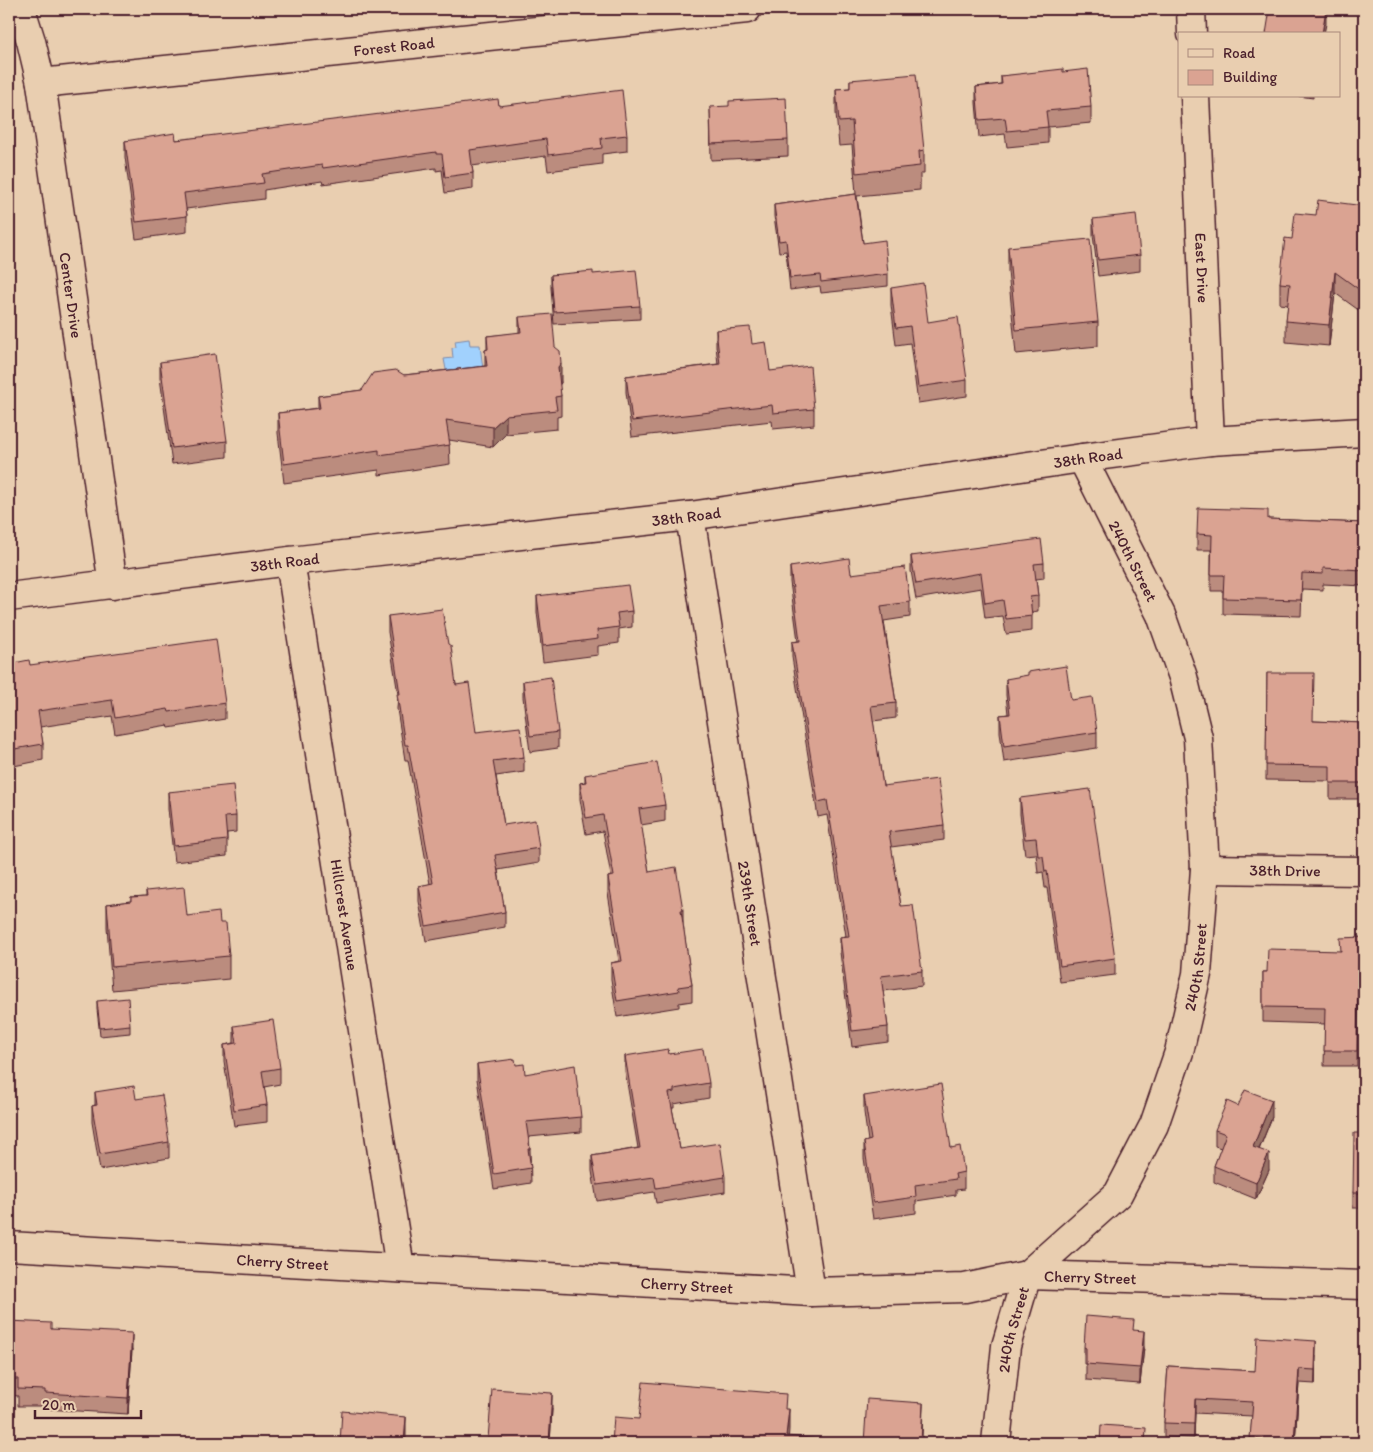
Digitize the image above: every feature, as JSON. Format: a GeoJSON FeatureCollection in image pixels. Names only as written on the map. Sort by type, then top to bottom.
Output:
{"type":"FeatureCollection","features":[{"type":"Feature","properties":{"kind":"street","name":"Center Drive"},"geometry":{"type":"LineString","coordinates":[[21,9],[41,82],[113,584]]}},
{"type":"Feature","properties":{"kind":"street","name":"Forest Road"},"geometry":{"type":"LineString","coordinates":[[41,82],[747,9]]}},
{"type":"Feature","properties":{"kind":"street"},"geometry":{"type":"LineString","coordinates":[[1191,9],[1192,32]]}},
{"type":"Feature","properties":{"kind":"street","name":"East Drive"},"geometry":{"type":"LineString","coordinates":[[1195,98],[1210,441]]}},
{"type":"Feature","properties":{"kind":"street","name":"38th Road"},"geometry":{"type":"LineString","coordinates":[[9,597],[290,561],[690,516],[1210,441],[1364,432]]}},
{"type":"Feature","properties":{"kind":"street","name":"240th Street"},"geometry":{"type":"LineString","coordinates":[[996,1443],[1006,1346],[1027,1275],[1118,1194],[1154,1125],[1179,1052],[1197,974],[1205,869],[1198,738],[1183,677],[1161,616],[1082,458]]}},
{"type":"Feature","properties":{"kind":"street","name":"239th Street"},"geometry":{"type":"LineString","coordinates":[[690,516],[811,1292]]}},
{"type":"Feature","properties":{"kind":"street","name":"Hillcrest Avenue"},"geometry":{"type":"LineString","coordinates":[[290,561],[400,1268]]}},
{"type":"Feature","properties":{"kind":"street","name":"38th Drive"},"geometry":{"type":"LineString","coordinates":[[1205,869],[1364,871]]}},
{"type":"Feature","properties":{"kind":"street","name":"Cherry Street"},"geometry":{"type":"LineString","coordinates":[[9,1246],[811,1292],[965,1288],[1027,1275],[1364,1285]]}},
{"type":"Feature","properties":{"kind":"water"},"geometry":{"type":"Polygon","coordinates":[[[469,339],[470,345],[480,345],[487,401],[448,380],[444,359],[453,358],[452,348],[456,347],[455,341],[469,339]]]}},
{"type":"Feature","properties":{"kind":"building"},"geometry":{"type":"Polygon","coordinates":[[[1270,9],[1326,9],[1322,32],[1266,32],[1270,9]]]}},
{"type":"Feature","properties":{"kind":"building"},"geometry":{"type":"Polygon","coordinates":[[[1063,69],[1063,72],[1088,69],[1091,107],[1046,111],[1048,127],[1007,131],[1005,118],[979,120],[976,87],[1002,84],[1001,76],[1063,69]]]}},
{"type":"Feature","properties":{"kind":"building"},"geometry":{"type":"Polygon","coordinates":[[[916,74],[924,150],[919,151],[920,166],[856,173],[852,121],[839,122],[836,89],[850,88],[850,80],[916,74]]]}},
{"type":"Feature","properties":{"kind":"building"},"geometry":{"type":"Polygon","coordinates":[[[622,90],[627,135],[601,138],[602,148],[548,155],[546,139],[470,150],[473,173],[445,177],[442,154],[436,154],[436,152],[323,168],[322,165],[262,174],[264,183],[184,193],[187,216],[136,222],[125,141],[175,133],[176,140],[498,99],[499,106],[622,90]]]}},
{"type":"Feature","properties":{"kind":"building"},"geometry":{"type":"Polygon","coordinates":[[[786,98],[788,140],[711,144],[710,107],[729,106],[729,101],[786,98]]]}},
{"type":"Feature","properties":{"kind":"building"},"geometry":{"type":"Polygon","coordinates":[[[856,194],[863,243],[885,240],[888,274],[821,282],[820,275],[790,278],[786,240],[779,241],[774,205],[856,194]]]}},
{"type":"Feature","properties":{"kind":"building"},"geometry":{"type":"Polygon","coordinates":[[[1318,200],[1364,206],[1364,293],[1335,272],[1329,325],[1286,321],[1290,284],[1280,283],[1285,238],[1292,239],[1295,213],[1316,215],[1318,200]]]}},
{"type":"Feature","properties":{"kind":"building"},"geometry":{"type":"Polygon","coordinates":[[[1136,214],[1140,255],[1098,260],[1093,219],[1136,214]]]}},
{"type":"Feature","properties":{"kind":"building"},"geometry":{"type":"Polygon","coordinates":[[[1090,239],[1098,322],[1016,330],[1008,247],[1090,239]]]}},
{"type":"Feature","properties":{"kind":"building"},"geometry":{"type":"Polygon","coordinates":[[[636,270],[640,306],[554,312],[551,275],[593,271],[593,274],[636,270]]]}},
{"type":"Feature","properties":{"kind":"building"},"geometry":{"type":"Polygon","coordinates":[[[923,283],[928,322],[958,317],[967,380],[918,387],[910,326],[896,328],[891,288],[923,283]]]}},
{"type":"Feature","properties":{"kind":"building"},"geometry":{"type":"Polygon","coordinates":[[[552,314],[555,347],[560,351],[561,363],[558,367],[561,396],[555,397],[557,410],[506,415],[493,427],[446,420],[450,445],[379,455],[379,450],[284,464],[278,413],[320,408],[318,396],[362,390],[373,373],[396,370],[404,375],[487,366],[485,350],[488,349],[487,336],[521,332],[519,317],[552,314]]]}},
{"type":"Feature","properties":{"kind":"building"},"geometry":{"type":"Polygon","coordinates":[[[750,327],[752,344],[766,342],[770,371],[810,366],[814,409],[773,413],[772,405],[632,421],[626,376],[720,364],[716,330],[750,327]]]}},
{"type":"Feature","properties":{"kind":"building"},"geometry":{"type":"Polygon","coordinates":[[[215,354],[227,441],[172,448],[160,362],[215,354]]]}},
{"type":"Feature","properties":{"kind":"building"},"geometry":{"type":"Polygon","coordinates":[[[1198,508],[1268,510],[1268,519],[1364,523],[1364,570],[1323,568],[1323,574],[1302,573],[1301,600],[1223,598],[1224,575],[1211,575],[1212,535],[1197,534],[1198,508]]]}},
{"type":"Feature","properties":{"kind":"building"},"geometry":{"type":"Polygon","coordinates":[[[1041,539],[1044,563],[1034,564],[1038,596],[1030,597],[1032,616],[1006,619],[1003,600],[985,603],[981,573],[916,584],[911,556],[1041,539]]]}},
{"type":"Feature","properties":{"kind":"building"},"geometry":{"type":"Polygon","coordinates":[[[849,558],[851,574],[905,567],[910,602],[881,606],[896,703],[871,706],[883,786],[938,779],[944,825],[889,832],[901,906],[913,905],[922,971],[881,976],[888,1027],[852,1031],[840,937],[849,936],[827,800],[818,802],[792,642],[800,641],[790,567],[849,558]]]}},
{"type":"Feature","properties":{"kind":"building"},"geometry":{"type":"Polygon","coordinates":[[[628,585],[632,611],[617,613],[619,627],[597,630],[598,639],[543,646],[537,596],[628,585]]]}},
{"type":"Feature","properties":{"kind":"building"},"geometry":{"type":"Polygon","coordinates":[[[442,609],[448,644],[451,646],[456,685],[469,683],[476,732],[520,727],[524,757],[493,761],[504,825],[535,820],[539,848],[495,855],[505,912],[426,926],[419,886],[433,883],[408,745],[405,745],[397,694],[400,694],[388,616],[442,609]]]}},
{"type":"Feature","properties":{"kind":"building"},"geometry":{"type":"Polygon","coordinates":[[[216,639],[225,703],[169,712],[168,709],[115,718],[112,700],[38,711],[43,744],[9,750],[9,664],[29,660],[30,665],[216,639]]]}},
{"type":"Feature","properties":{"kind":"building"},"geometry":{"type":"Polygon","coordinates":[[[1066,666],[1071,700],[1092,697],[1097,732],[1004,746],[1000,715],[1010,714],[1006,679],[1028,675],[1028,672],[1066,666]]]}},
{"type":"Feature","properties":{"kind":"building"},"geometry":{"type":"Polygon","coordinates":[[[1267,673],[1314,673],[1313,721],[1364,723],[1364,783],[1330,783],[1330,766],[1266,765],[1267,673]]]}},
{"type":"Feature","properties":{"kind":"building"},"geometry":{"type":"Polygon","coordinates":[[[551,677],[558,732],[530,736],[523,681],[551,677]]]}},
{"type":"Feature","properties":{"kind":"building"},"geometry":{"type":"Polygon","coordinates":[[[657,762],[665,805],[639,809],[649,872],[676,867],[692,985],[678,987],[679,991],[617,1001],[611,963],[622,961],[608,877],[614,876],[603,815],[586,818],[580,783],[586,782],[585,775],[657,762]]]}},
{"type":"Feature","properties":{"kind":"building"},"geometry":{"type":"Polygon","coordinates":[[[233,785],[236,816],[225,817],[227,840],[174,846],[168,792],[233,785]]]}},
{"type":"Feature","properties":{"kind":"building"},"geometry":{"type":"Polygon","coordinates":[[[1090,789],[1115,958],[1060,966],[1047,871],[1045,872],[1043,856],[1038,856],[1036,838],[1025,839],[1020,798],[1090,789]]]}},
{"type":"Feature","properties":{"kind":"building"},"geometry":{"type":"Polygon","coordinates":[[[184,887],[187,916],[219,912],[220,923],[226,923],[229,956],[112,967],[107,904],[131,901],[131,897],[147,896],[146,891],[184,887]]]}},
{"type":"Feature","properties":{"kind":"building"},"geometry":{"type":"Polygon","coordinates":[[[1364,937],[1364,988],[1358,988],[1357,1051],[1324,1051],[1325,1008],[1263,1007],[1263,972],[1267,972],[1268,949],[1341,951],[1340,938],[1364,937]]]}},
{"type":"Feature","properties":{"kind":"building"},"geometry":{"type":"Polygon","coordinates":[[[128,998],[130,1025],[100,1028],[97,1001],[128,998]]]}},
{"type":"Feature","properties":{"kind":"building"},"geometry":{"type":"Polygon","coordinates":[[[273,1020],[280,1068],[262,1071],[267,1105],[234,1110],[224,1045],[237,1043],[234,1026],[273,1020]]]}},
{"type":"Feature","properties":{"kind":"building"},"geometry":{"type":"Polygon","coordinates":[[[668,1049],[669,1054],[703,1049],[709,1083],[674,1089],[674,1092],[669,1093],[680,1149],[720,1143],[725,1177],[656,1188],[654,1177],[597,1185],[592,1156],[640,1148],[625,1056],[668,1049]]]}},
{"type":"Feature","properties":{"kind":"building"},"geometry":{"type":"Polygon","coordinates":[[[515,1059],[516,1065],[524,1064],[525,1074],[575,1065],[581,1117],[526,1122],[531,1168],[494,1174],[477,1064],[515,1059]]]}},
{"type":"Feature","properties":{"kind":"building"},"geometry":{"type":"Polygon","coordinates":[[[941,1084],[951,1148],[960,1146],[964,1172],[955,1174],[956,1179],[915,1185],[916,1197],[873,1203],[864,1142],[871,1140],[864,1096],[941,1084]]]}},
{"type":"Feature","properties":{"kind":"building"},"geometry":{"type":"Polygon","coordinates":[[[134,1086],[136,1099],[162,1095],[169,1142],[100,1154],[92,1106],[97,1105],[95,1092],[134,1086]]]}},
{"type":"Feature","properties":{"kind":"building"},"geometry":{"type":"Polygon","coordinates":[[[1245,1090],[1272,1100],[1253,1147],[1269,1153],[1256,1183],[1214,1166],[1226,1134],[1215,1130],[1227,1101],[1238,1106],[1245,1090]]]}},
{"type":"Feature","properties":{"kind":"building"},"geometry":{"type":"Polygon","coordinates":[[[1354,1133],[1364,1133],[1364,1193],[1353,1193],[1354,1133]]]}},
{"type":"Feature","properties":{"kind":"building"},"geometry":{"type":"Polygon","coordinates":[[[1086,1316],[1134,1320],[1133,1330],[1144,1331],[1140,1368],[1086,1364],[1086,1348],[1084,1347],[1086,1316]]]}},
{"type":"Feature","properties":{"kind":"building"},"geometry":{"type":"Polygon","coordinates":[[[9,1321],[51,1323],[51,1329],[132,1333],[128,1398],[45,1393],[45,1390],[18,1389],[18,1379],[9,1379],[9,1321]]]}},
{"type":"Feature","properties":{"kind":"building"},"geometry":{"type":"Polygon","coordinates":[[[1257,1337],[1316,1341],[1315,1370],[1299,1369],[1294,1441],[1250,1438],[1253,1402],[1195,1399],[1194,1424],[1164,1423],[1168,1366],[1255,1371],[1257,1337]]]}},
{"type":"Feature","properties":{"kind":"building"},"geometry":{"type":"Polygon","coordinates":[[[643,1382],[786,1394],[785,1409],[789,1409],[786,1436],[825,1439],[825,1443],[612,1443],[614,1417],[639,1419],[643,1382]]]}},
{"type":"Feature","properties":{"kind":"building"},"geometry":{"type":"Polygon","coordinates":[[[492,1389],[552,1393],[549,1443],[488,1439],[492,1389]]]}},
{"type":"Feature","properties":{"kind":"building"},"geometry":{"type":"Polygon","coordinates":[[[867,1399],[923,1403],[921,1443],[864,1443],[867,1399]]]}},
{"type":"Feature","properties":{"kind":"building"},"geometry":{"type":"Polygon","coordinates":[[[342,1411],[406,1417],[404,1443],[340,1443],[342,1411]]]}},
{"type":"Feature","properties":{"kind":"building"},"geometry":{"type":"Polygon","coordinates":[[[1101,1425],[1146,1428],[1145,1443],[1100,1443],[1101,1425]]]}}]}
